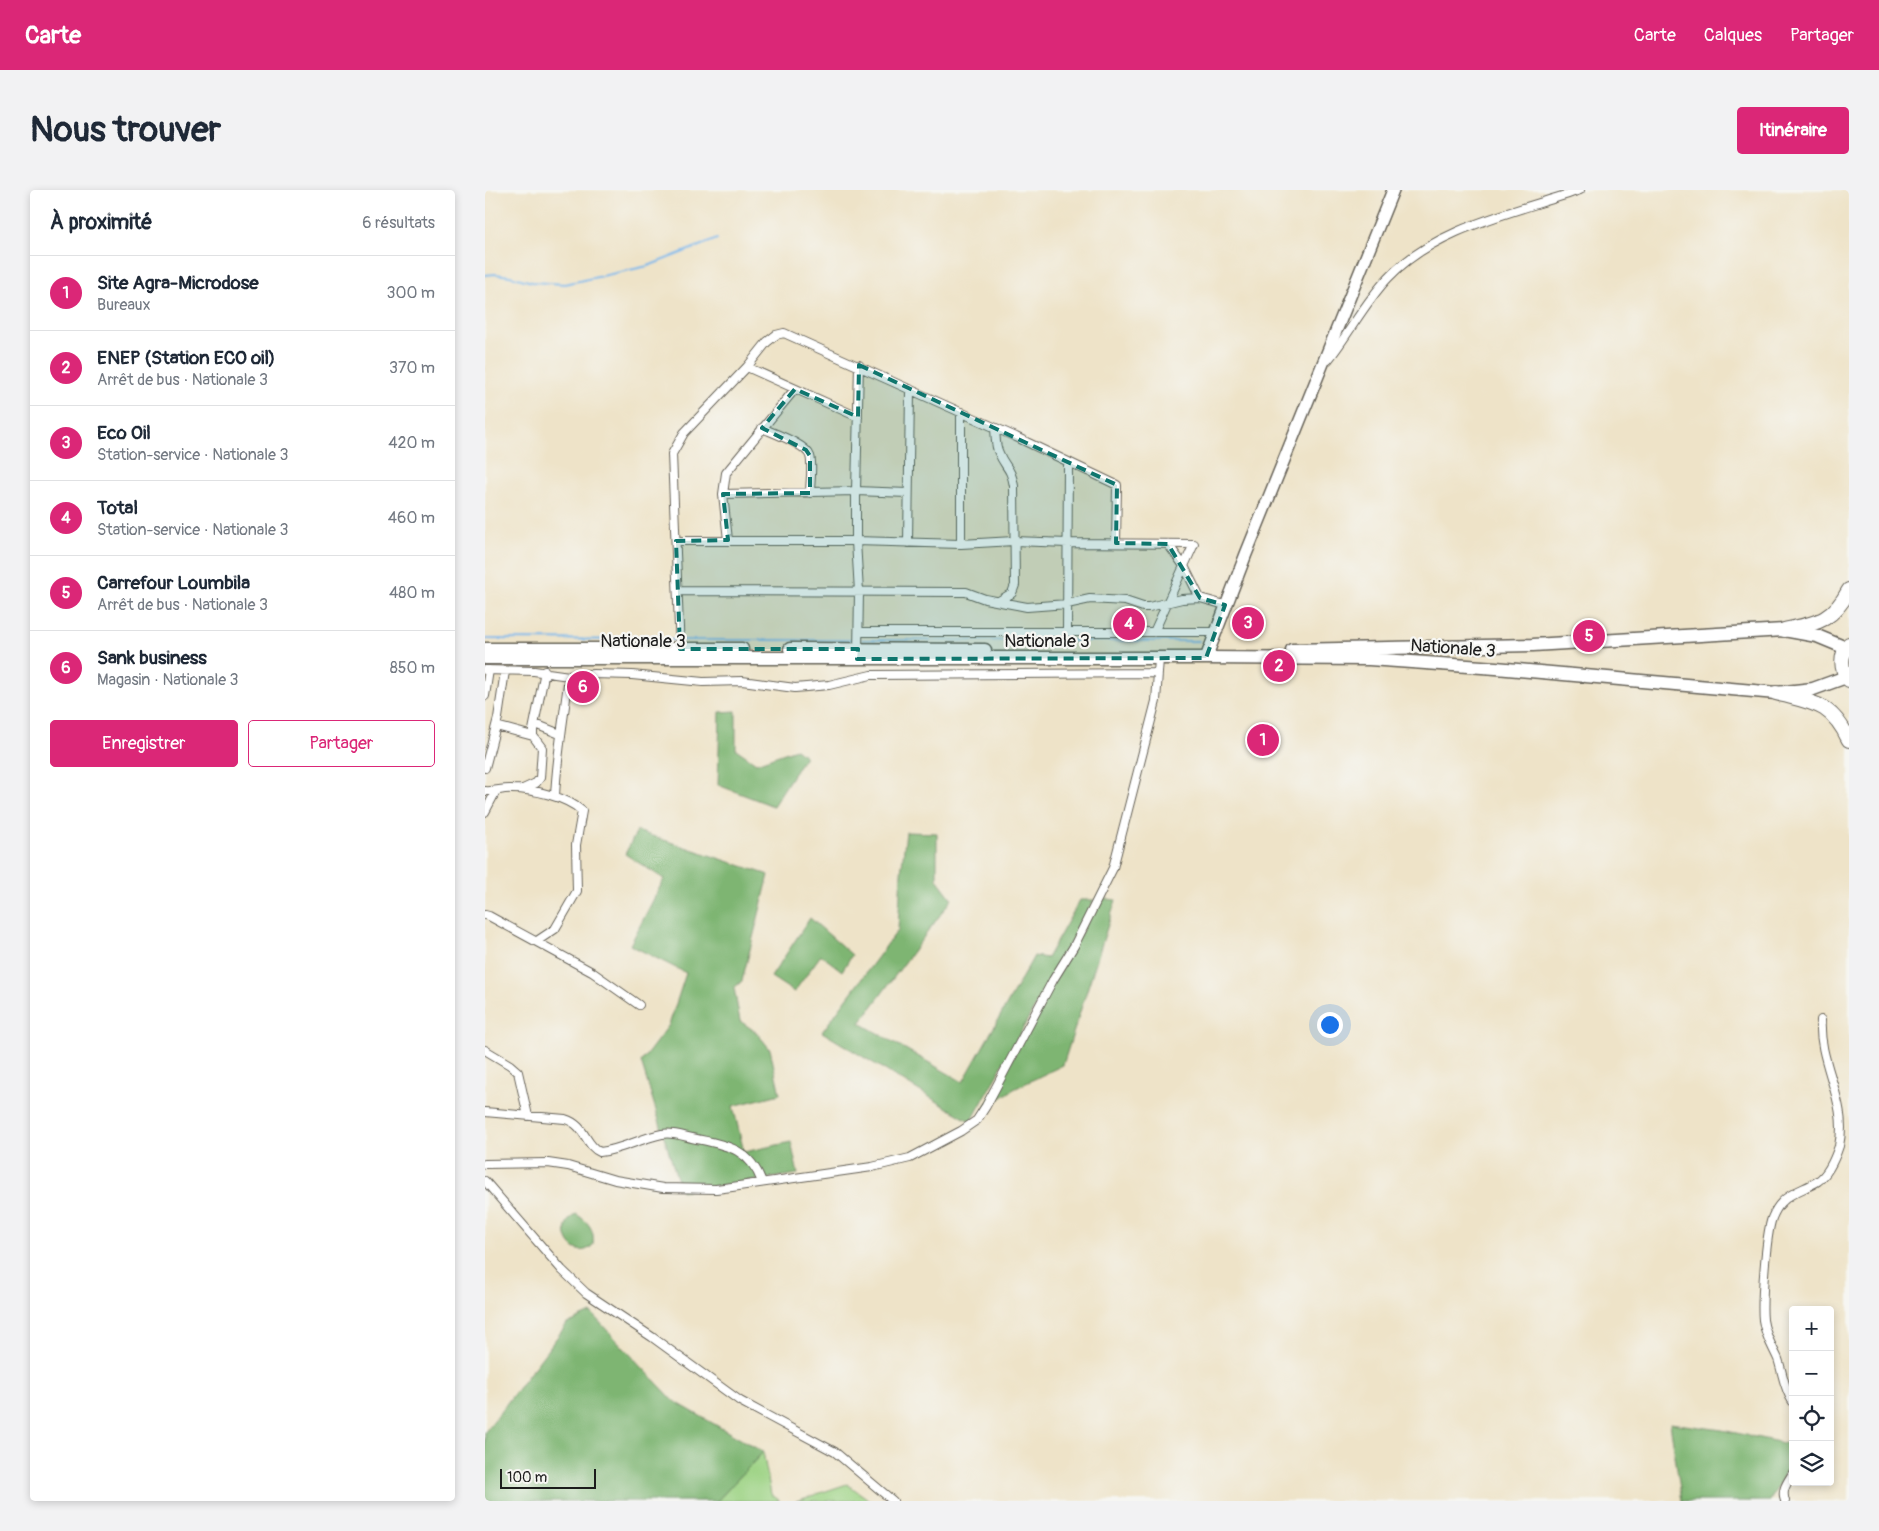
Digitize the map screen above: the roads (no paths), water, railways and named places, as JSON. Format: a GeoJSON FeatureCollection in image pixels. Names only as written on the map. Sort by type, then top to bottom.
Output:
{"type":"FeatureCollection","features":[{"type":"Feature","properties":{"kind":"highway"},"geometry":{"type":"LineString","coordinates":[[1784,630],[1819,622],[1833,613],[1849,590]]}},
{"type":"Feature","properties":{"kind":"highway"},"geometry":{"type":"LineString","coordinates":[[1847,646],[1842,662],[1847,678]]}},
{"type":"Feature","properties":{"kind":"highway"},"geometry":{"type":"LineString","coordinates":[[1776,693],[1821,705],[1832,713],[1842,725],[1849,740]]}},
{"type":"Feature","properties":{"kind":"main road"},"geometry":{"type":"LineString","coordinates":[[1207,654],[1225,605],[1393,190]]}},
{"type":"Feature","properties":{"kind":"main road","name":"Nationale 3"},"geometry":{"type":"LineString","coordinates":[[485,649],[680,654],[1207,654],[1533,645],[1784,630],[1817,636],[1847,646]]}},
{"type":"Feature","properties":{"kind":"main road","name":"Nationale 3"},"geometry":{"type":"LineString","coordinates":[[486,666],[680,654]]}},
{"type":"Feature","properties":{"kind":"main road","name":"Nationale 3"},"geometry":{"type":"LineString","coordinates":[[857,654],[1159,658],[1207,654],[1369,659],[1496,668],[1776,693],[1813,689],[1847,678]]}},
{"type":"Feature","properties":{"kind":"street"},"geometry":{"type":"LineString","coordinates":[[1320,370],[1389,277],[1427,248],[1453,234],[1499,216],[1580,190]]}},
{"type":"Feature","properties":{"kind":"street"},"geometry":{"type":"LineString","coordinates":[[680,654],[672,454],[684,433],[747,367],[767,342],[776,335],[784,333],[961,412],[1117,485],[1116,544]]}},
{"type":"Feature","properties":{"kind":"street"},"geometry":{"type":"LineString","coordinates":[[857,654],[859,592],[856,491],[859,366]]}},
{"type":"Feature","properties":{"kind":"street"},"geometry":{"type":"LineString","coordinates":[[747,367],[858,417]]}},
{"type":"Feature","properties":{"kind":"street"},"geometry":{"type":"LineString","coordinates":[[728,540],[723,494],[726,474],[795,389]]}},
{"type":"Feature","properties":{"kind":"street"},"geometry":{"type":"LineString","coordinates":[[908,543],[910,389]]}},
{"type":"Feature","properties":{"kind":"street"},"geometry":{"type":"LineString","coordinates":[[961,412],[961,544]]}},
{"type":"Feature","properties":{"kind":"street"},"geometry":{"type":"LineString","coordinates":[[762,428],[806,450],[810,456],[810,493]]}},
{"type":"Feature","properties":{"kind":"street"},"geometry":{"type":"LineString","coordinates":[[995,429],[997,448],[1001,458],[1012,474],[1014,541],[1015,585],[1011,593],[999,601]]}},
{"type":"Feature","properties":{"kind":"street"},"geometry":{"type":"LineString","coordinates":[[1067,632],[1068,462]]}},
{"type":"Feature","properties":{"kind":"street"},"geometry":{"type":"LineString","coordinates":[[723,494],[856,491],[908,493]]}},
{"type":"Feature","properties":{"kind":"street"},"geometry":{"type":"LineString","coordinates":[[676,541],[856,541],[961,544],[1014,541],[1194,544],[1154,632]]}},
{"type":"Feature","properties":{"kind":"street"},"geometry":{"type":"LineString","coordinates":[[1168,544],[1184,566],[1200,598]]}},
{"type":"Feature","properties":{"kind":"street"},"geometry":{"type":"LineString","coordinates":[[678,591],[966,592],[985,599],[1027,607],[1067,604],[1090,599],[1125,601],[1143,607],[1200,598],[1225,605]]}},
{"type":"Feature","properties":{"kind":"street"},"geometry":{"type":"LineString","coordinates":[[859,632],[1215,632]]}},
{"type":"Feature","properties":{"kind":"street"},"geometry":{"type":"LineString","coordinates":[[485,1164],[548,1163],[568,1166],[643,1186],[677,1189],[716,1189],[889,1164],[910,1158],[961,1131],[977,1120],[982,1114],[1053,980],[1074,946],[1113,868],[1156,701],[1159,658]]}},
{"type":"Feature","properties":{"kind":"street"},"geometry":{"type":"LineString","coordinates":[[485,696],[486,666],[505,670],[545,671],[569,676],[593,674],[703,682],[742,681],[795,688],[829,686],[871,675],[1158,673]]}},
{"type":"Feature","properties":{"kind":"street"},"geometry":{"type":"LineString","coordinates":[[485,768],[489,740],[496,726],[505,670]]}},
{"type":"Feature","properties":{"kind":"street"},"geometry":{"type":"LineString","coordinates":[[533,736],[545,671]]}},
{"type":"Feature","properties":{"kind":"street"},"geometry":{"type":"LineString","coordinates":[[555,796],[560,734],[569,676]]}},
{"type":"Feature","properties":{"kind":"street"},"geometry":{"type":"LineString","coordinates":[[535,724],[560,734]]}},
{"type":"Feature","properties":{"kind":"street"},"geometry":{"type":"LineString","coordinates":[[496,726],[533,736],[542,748],[538,781],[523,789]]}},
{"type":"Feature","properties":{"kind":"street"},"geometry":{"type":"LineString","coordinates":[[542,758],[557,761]]}},
{"type":"Feature","properties":{"kind":"street"},"geometry":{"type":"LineString","coordinates":[[485,791],[523,789],[555,796],[582,811],[576,845],[577,891],[555,929],[537,942]]}},
{"type":"Feature","properties":{"kind":"street"},"geometry":{"type":"LineString","coordinates":[[485,812],[496,791]]}},
{"type":"Feature","properties":{"kind":"street"},"geometry":{"type":"LineString","coordinates":[[485,916],[489,916],[592,972],[639,1005]]}},
{"type":"Feature","properties":{"kind":"street"},"geometry":{"type":"LineString","coordinates":[[1789,1396],[1778,1360],[1765,1333],[1763,1318],[1764,1281],[1772,1219],[1780,1204],[1788,1196],[1818,1181],[1825,1175],[1835,1159],[1839,1145],[1841,1127],[1840,1107],[1823,1052],[1821,1020]]}},
{"type":"Feature","properties":{"kind":"street"},"geometry":{"type":"LineString","coordinates":[[485,1050],[518,1072],[528,1116]]}},
{"type":"Feature","properties":{"kind":"street"},"geometry":{"type":"LineString","coordinates":[[485,1112],[573,1121],[579,1126],[593,1147],[600,1152],[665,1133],[728,1146],[751,1160],[762,1182]]}},
{"type":"Feature","properties":{"kind":"street"},"geometry":{"type":"LineString","coordinates":[[485,1181],[562,1270],[586,1293],[652,1337],[740,1401],[835,1452],[893,1501]]}},
{"type":"Feature","properties":{"kind":"street"},"geometry":{"type":"LineString","coordinates":[[1785,1501],[1784,1489],[1789,1480]]}},
{"type":"Feature","properties":{"kind":"waterway"},"geometry":{"type":"LineString","coordinates":[[485,275],[495,274],[532,282],[565,284],[648,266],[717,239]]}},
{"type":"Feature","properties":{"kind":"waterway"},"geometry":{"type":"LineString","coordinates":[[485,639],[677,640]]}},
{"type":"Feature","properties":{"kind":"waterway"},"geometry":{"type":"LineString","coordinates":[[682,640],[857,640]]}},
{"type":"Feature","properties":{"kind":"waterway"},"geometry":{"type":"LineString","coordinates":[[862,640],[1199,641]]}},
{"type":"Feature","properties":{"kind":"place","name":"Eco Oil"},"geometry":{"type":"Point","coordinates":[1248,623]}},
{"type":"Feature","properties":{"kind":"place","name":"Total"},"geometry":{"type":"Point","coordinates":[1129,624]}},
{"type":"Feature","properties":{"kind":"place","name":"Carrefour Loumbila"},"geometry":{"type":"Point","coordinates":[1589,636]}},
{"type":"Feature","properties":{"kind":"place","name":"ENEP (Station ECO oil)"},"geometry":{"type":"Point","coordinates":[1279,666]}},
{"type":"Feature","properties":{"kind":"place","name":"Sank business"},"geometry":{"type":"Point","coordinates":[583,687]}},
{"type":"Feature","properties":{"kind":"place","name":"Site Agra-Microdose"},"geometry":{"type":"Point","coordinates":[1263,740]}}]}
